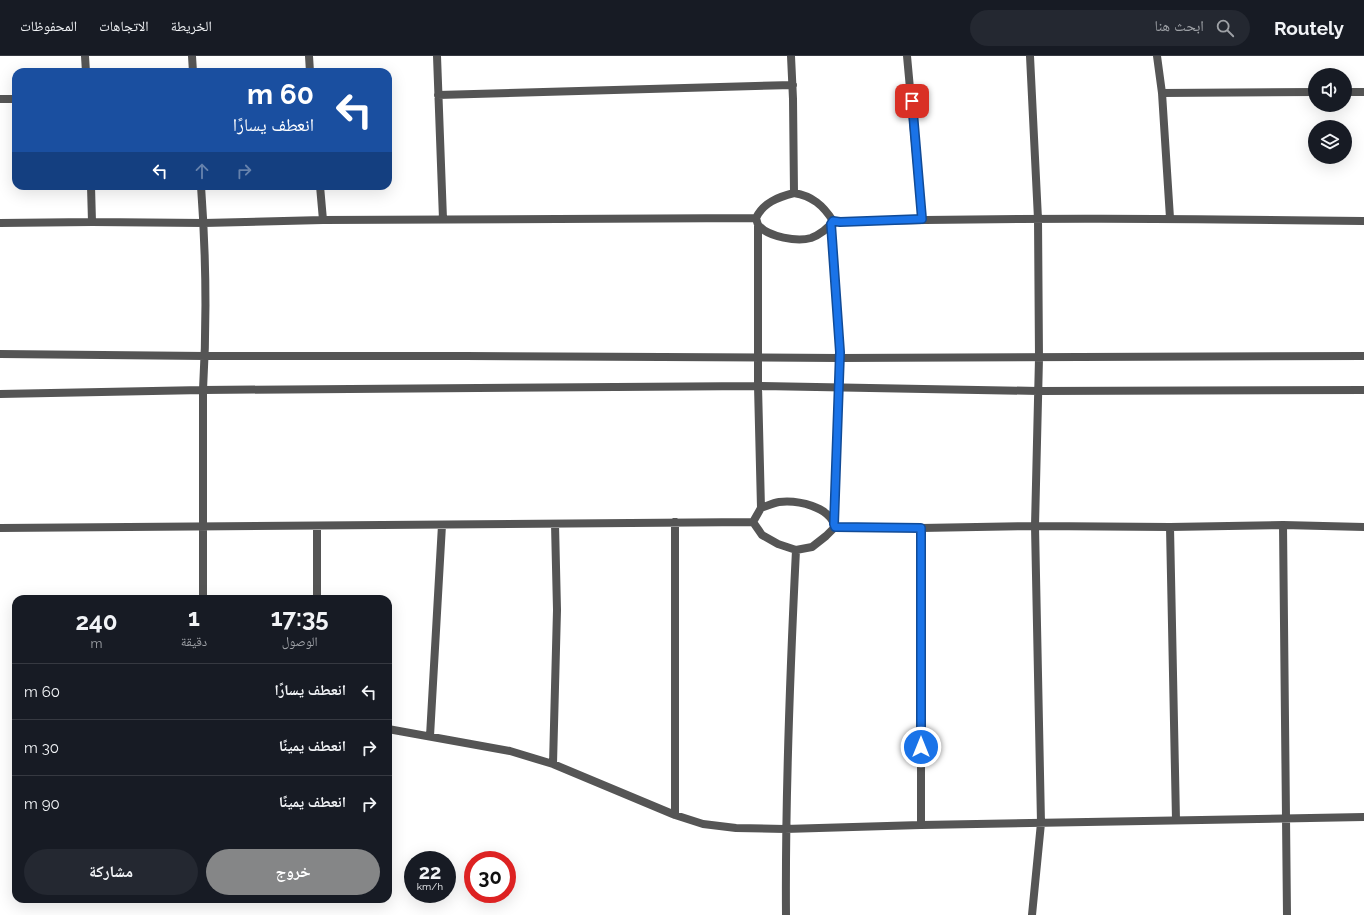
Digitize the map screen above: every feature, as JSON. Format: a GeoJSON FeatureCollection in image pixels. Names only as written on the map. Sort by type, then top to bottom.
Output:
{"type":"FeatureCollection","features":[{"type":"Feature","properties":{"kind":"street"},"geometry":{"type":"LineString","coordinates":[[85,56],[86,68]]}},
{"type":"Feature","properties":{"kind":"street"},"geometry":{"type":"LineString","coordinates":[[192,56],[193,68]]}},
{"type":"Feature","properties":{"kind":"street"},"geometry":{"type":"LineString","coordinates":[[309,56],[310,68]]}},
{"type":"Feature","properties":{"kind":"street"},"geometry":{"type":"LineString","coordinates":[[437,56],[443,219]]}},
{"type":"Feature","properties":{"kind":"street"},"geometry":{"type":"LineString","coordinates":[[791,56],[793,85],[794,193]]}},
{"type":"Feature","properties":{"kind":"street"},"geometry":{"type":"LineString","coordinates":[[908,56],[922,219]]}},
{"type":"Feature","properties":{"kind":"street"},"geometry":{"type":"LineString","coordinates":[[1030,56],[1038,219],[1039,358],[1035,526],[1041,823],[1032,915]]}},
{"type":"Feature","properties":{"kind":"street"},"geometry":{"type":"LineString","coordinates":[[1157,56],[1162,93],[1170,218]]}},
{"type":"Feature","properties":{"kind":"street"},"geometry":{"type":"LineString","coordinates":[[438,95],[793,85]]}},
{"type":"Feature","properties":{"kind":"street"},"geometry":{"type":"LineString","coordinates":[[1162,93],[1308,92]]}},
{"type":"Feature","properties":{"kind":"street"},"geometry":{"type":"LineString","coordinates":[[1352,92],[1364,92]]}},
{"type":"Feature","properties":{"kind":"street"},"geometry":{"type":"LineString","coordinates":[[0,99],[12,99]]}},
{"type":"Feature","properties":{"kind":"street"},"geometry":{"type":"LineString","coordinates":[[91,190],[92,222]]}},
{"type":"Feature","properties":{"kind":"street"},"geometry":{"type":"LineString","coordinates":[[201,190],[204,223],[205,356],[203,390],[203,595]]}},
{"type":"Feature","properties":{"kind":"street"},"geometry":{"type":"LineString","coordinates":[[320,190],[323,220]]}},
{"type":"Feature","properties":{"kind":"street"},"geometry":{"type":"LineString","coordinates":[[794,193],[802,194],[814,199],[826,210],[832,222],[839,358],[835,526],[826,536],[812,547],[796,550],[778,544],[762,535],[753,522],[761,508],[758,386],[757,222],[760,210],[769,203],[782,196],[794,193]]}},
{"type":"Feature","properties":{"kind":"street"},"geometry":{"type":"LineString","coordinates":[[0,223],[204,223],[443,219],[757,222],[767,232],[781,237],[796,239],[810,238],[824,231],[832,222],[922,219],[1170,218],[1364,221]]}},
{"type":"Feature","properties":{"kind":"street"},"geometry":{"type":"LineString","coordinates":[[0,354],[758,358],[1364,356]]}},
{"type":"Feature","properties":{"kind":"street"},"geometry":{"type":"LineString","coordinates":[[0,394],[203,390],[758,386],[1038,391],[1364,390]]}},
{"type":"Feature","properties":{"kind":"street"},"geometry":{"type":"LineString","coordinates":[[761,508],[778,502],[810,504],[824,512],[835,526]]}},
{"type":"Feature","properties":{"kind":"street"},"geometry":{"type":"LineString","coordinates":[[675,522],[675,815]]}},
{"type":"Feature","properties":{"kind":"street"},"geometry":{"type":"LineString","coordinates":[[0,528],[753,522]]}},
{"type":"Feature","properties":{"kind":"street"},"geometry":{"type":"LineString","coordinates":[[553,764],[557,610],[555,524]]}},
{"type":"Feature","properties":{"kind":"street"},"geometry":{"type":"LineString","coordinates":[[430,736],[442,525]]}},
{"type":"Feature","properties":{"kind":"street"},"geometry":{"type":"LineString","coordinates":[[835,526],[921,528],[1283,525],[1364,527]]}},
{"type":"Feature","properties":{"kind":"street"},"geometry":{"type":"LineString","coordinates":[[1283,525],[1287,915]]}},
{"type":"Feature","properties":{"kind":"street"},"geometry":{"type":"LineString","coordinates":[[317,526],[317,595]]}},
{"type":"Feature","properties":{"kind":"street"},"geometry":{"type":"LineString","coordinates":[[1170,527],[1176,820]]}},
{"type":"Feature","properties":{"kind":"street"},"geometry":{"type":"LineString","coordinates":[[921,528],[921,825]]}},
{"type":"Feature","properties":{"kind":"street"},"geometry":{"type":"LineString","coordinates":[[786,915],[785,829],[789,692],[796,550]]}},
{"type":"Feature","properties":{"kind":"street"},"geometry":{"type":"LineString","coordinates":[[392,730],[510,751],[553,764],[675,815],[703,824],[736,828],[785,829],[1364,817]]}},
{"type":"Feature","properties":{"kind":"route"},"geometry":{"type":"LineString","coordinates":[[912,101],[922,219],[833,221],[831,224],[840,352],[834,524],[835,527],[921,528],[921,747]]}}]}
